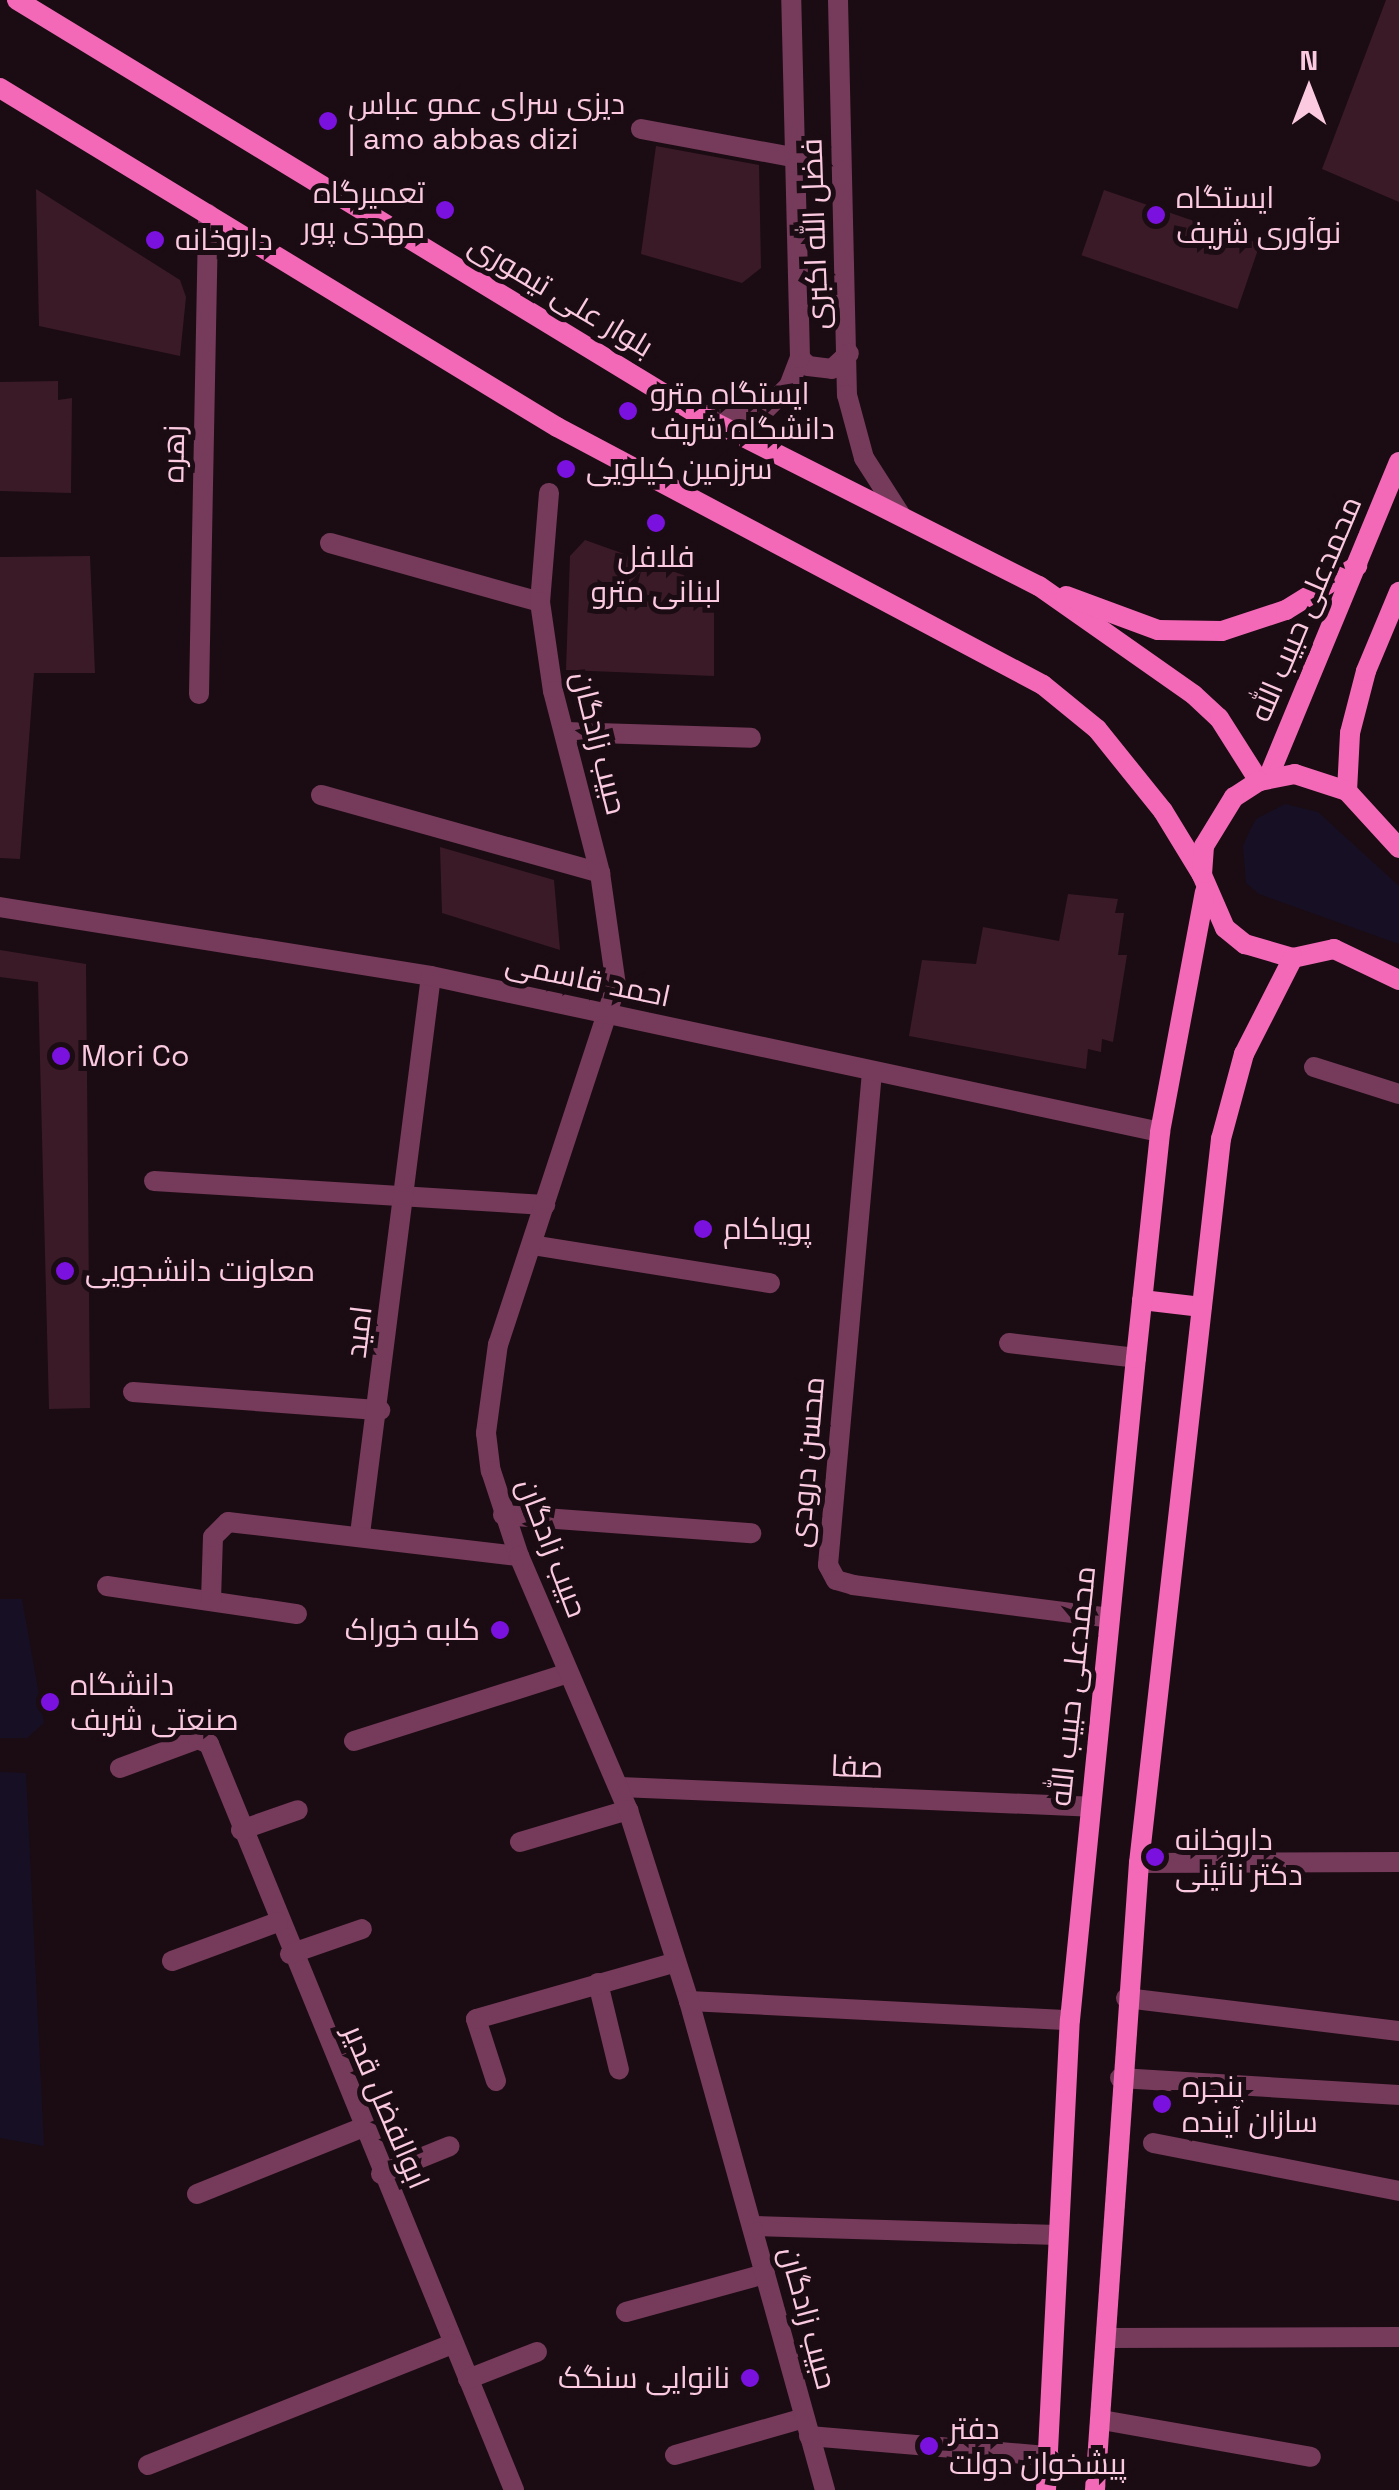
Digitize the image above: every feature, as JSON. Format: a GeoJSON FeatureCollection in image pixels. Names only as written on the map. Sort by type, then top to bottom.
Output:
{"type":"FeatureCollection","features":[{"type":"Feature","properties":{"kind":"main road","name":"بلوار علی تیموری"},"geometry":{"type":"LineString","coordinates":[[17,0],[694,412],[1039,586],[1194,695],[1219,718],[1263,780]]}},
{"type":"Feature","properties":{"kind":"main road"},"geometry":{"type":"LineString","coordinates":[[0,88],[557,427],[1043,685],[1096,729],[1163,812],[1225,928],[1245,944],[1293,958],[1334,949],[1399,980]]}},
{"type":"Feature","properties":{"kind":"main road","name":"محمدعلی حبیب الله"},"geometry":{"type":"LineString","coordinates":[[1046,2490],[1070,2020],[1160,1132],[1203,883],[1215,819],[1263,780],[1399,462]]}},
{"type":"Feature","properties":{"kind":"main road"},"geometry":{"type":"LineString","coordinates":[[1039,586],[1158,630],[1222,631],[1286,610],[1356,566]]}},
{"type":"Feature","properties":{"kind":"main road"},"geometry":{"type":"LineString","coordinates":[[1347,791],[1350,733],[1366,671],[1399,592]]}},
{"type":"Feature","properties":{"kind":"main road"},"geometry":{"type":"LineString","coordinates":[[1263,780],[1295,774],[1347,791],[1399,848]]}},
{"type":"Feature","properties":{"kind":"main road"},"geometry":{"type":"LineString","coordinates":[[1094,2490],[1102,2420],[1120,2078],[1138,1863],[1202,1308],[1234,1082],[1293,958]]}},
{"type":"Feature","properties":{"kind":"main road"},"geometry":{"type":"LineString","coordinates":[[1142,1300],[1202,1308]]}},
{"type":"Feature","properties":{"kind":"street","name":"فضل الله اکبری"},"geometry":{"type":"LineString","coordinates":[[694,412],[750,419],[788,386],[800,358],[798,158],[791,0]]}},
{"type":"Feature","properties":{"kind":"street","name":"فضل الله اکبری"},"geometry":{"type":"LineString","coordinates":[[838,0],[847,395],[864,458],[900,514]]}},
{"type":"Feature","properties":{"kind":"street"},"geometry":{"type":"LineString","coordinates":[[641,129],[798,158]]}},
{"type":"Feature","properties":{"kind":"street","name":"زهره"},"geometry":{"type":"LineString","coordinates":[[199,694],[208,214]]}},
{"type":"Feature","properties":{"kind":"street"},"geometry":{"type":"LineString","coordinates":[[800,358],[832,369],[849,353]]}},
{"type":"Feature","properties":{"kind":"street","name":"حبیب زادگان"},"geometry":{"type":"LineString","coordinates":[[549,493],[540,602],[564,732],[600,873],[616,968],[611,1016],[498,1344],[486,1432],[503,1515],[620,1788],[689,2000],[825,2490]]}},
{"type":"Feature","properties":{"kind":"street"},"geometry":{"type":"LineString","coordinates":[[330,543],[540,602]]}},
{"type":"Feature","properties":{"kind":"street"},"geometry":{"type":"LineString","coordinates":[[564,732],[751,738]]}},
{"type":"Feature","properties":{"kind":"street"},"geometry":{"type":"LineString","coordinates":[[321,796],[600,873]]}},
{"type":"Feature","properties":{"kind":"street","name":"احمد قاسمی"},"geometry":{"type":"LineString","coordinates":[[0,907],[431,976],[1160,1132]]}},
{"type":"Feature","properties":{"kind":"street","name":"امید"},"geometry":{"type":"LineString","coordinates":[[360,1534],[380,1410],[431,976]]}},
{"type":"Feature","properties":{"kind":"street"},"geometry":{"type":"LineString","coordinates":[[1314,1067],[1399,1094]]}},
{"type":"Feature","properties":{"kind":"street","name":"محسن درودی"},"geometry":{"type":"LineString","coordinates":[[872,1072],[828,1565],[836,1580],[853,1585],[1110,1618]]}},
{"type":"Feature","properties":{"kind":"street"},"geometry":{"type":"LineString","coordinates":[[154,1181],[545,1205]]}},
{"type":"Feature","properties":{"kind":"street"},"geometry":{"type":"LineString","coordinates":[[532,1246],[770,1282]]}},
{"type":"Feature","properties":{"kind":"street"},"geometry":{"type":"LineString","coordinates":[[1009,1344],[1136,1358]]}},
{"type":"Feature","properties":{"kind":"street"},"geometry":{"type":"LineString","coordinates":[[133,1392],[380,1410]]}},
{"type":"Feature","properties":{"kind":"street"},"geometry":{"type":"LineString","coordinates":[[503,1515],[751,1533]]}},
{"type":"Feature","properties":{"kind":"street"},"geometry":{"type":"LineString","coordinates":[[211,1600],[213,1537],[228,1522],[360,1534],[518,1556]]}},
{"type":"Feature","properties":{"kind":"street"},"geometry":{"type":"LineString","coordinates":[[107,1586],[297,1614]]}},
{"type":"Feature","properties":{"kind":"street"},"geometry":{"type":"LineString","coordinates":[[354,1741],[569,1673]]}},
{"type":"Feature","properties":{"kind":"street","name":"ابوالفضل قدیر"},"geometry":{"type":"LineString","coordinates":[[120,1768],[198,1739],[209,1744],[361,2128],[514,2490]]}},
{"type":"Feature","properties":{"kind":"street","name":"صفا"},"geometry":{"type":"LineString","coordinates":[[620,1788],[1091,1808]]}},
{"type":"Feature","properties":{"kind":"street"},"geometry":{"type":"LineString","coordinates":[[241,1830],[298,1810]]}},
{"type":"Feature","properties":{"kind":"street"},"geometry":{"type":"LineString","coordinates":[[520,1842],[628,1810]]}},
{"type":"Feature","properties":{"kind":"street"},"geometry":{"type":"LineString","coordinates":[[1138,1863],[1399,1862]]}},
{"type":"Feature","properties":{"kind":"street"},"geometry":{"type":"LineString","coordinates":[[172,1961],[278,1922]]}},
{"type":"Feature","properties":{"kind":"street"},"geometry":{"type":"LineString","coordinates":[[290,1954],[362,1929]]}},
{"type":"Feature","properties":{"kind":"street"},"geometry":{"type":"LineString","coordinates":[[496,2081],[476,2019],[676,1962]]}},
{"type":"Feature","properties":{"kind":"street"},"geometry":{"type":"LineString","coordinates":[[598,1983],[619,2070]]}},
{"type":"Feature","properties":{"kind":"street"},"geometry":{"type":"LineString","coordinates":[[1126,1998],[1399,2031]]}},
{"type":"Feature","properties":{"kind":"street"},"geometry":{"type":"LineString","coordinates":[[689,2000],[1070,2020]]}},
{"type":"Feature","properties":{"kind":"street"},"geometry":{"type":"LineString","coordinates":[[1120,2078],[1399,2096]]}},
{"type":"Feature","properties":{"kind":"street"},"geometry":{"type":"LineString","coordinates":[[196,2194],[361,2128]]}},
{"type":"Feature","properties":{"kind":"street"},"geometry":{"type":"LineString","coordinates":[[1153,2144],[1399,2191]]}},
{"type":"Feature","properties":{"kind":"street"},"geometry":{"type":"LineString","coordinates":[[381,2174],[450,2146]]}},
{"type":"Feature","properties":{"kind":"street"},"geometry":{"type":"LineString","coordinates":[[752,2226],[1057,2235]]}},
{"type":"Feature","properties":{"kind":"street"},"geometry":{"type":"LineString","coordinates":[[626,2312],[765,2274]]}},
{"type":"Feature","properties":{"kind":"street"},"geometry":{"type":"LineString","coordinates":[[1106,2338],[1399,2337]]}},
{"type":"Feature","properties":{"kind":"street"},"geometry":{"type":"LineString","coordinates":[[148,2465],[452,2344]]}},
{"type":"Feature","properties":{"kind":"street"},"geometry":{"type":"LineString","coordinates":[[468,2379],[536,2352]]}},
{"type":"Feature","properties":{"kind":"street"},"geometry":{"type":"LineString","coordinates":[[1102,2420],[1312,2457]]}},
{"type":"Feature","properties":{"kind":"street"},"geometry":{"type":"LineString","coordinates":[[675,2454],[806,2427],[1049,2456]]}},
{"type":"Feature","properties":{"kind":"shaded area"},"geometry":{"type":"Polygon","coordinates":[[[1285,804],[1318,812],[1399,886],[1399,944],[1259,894],[1246,883],[1243,846],[1250,830],[1256,819],[1285,804]]]}},
{"type":"Feature","properties":{"kind":"shaded area"},"geometry":{"type":"Polygon","coordinates":[[[0,1599],[22,1599],[44,1723],[27,1738],[0,1738],[0,1599]]]}},
{"type":"Feature","properties":{"kind":"shaded area"},"geometry":{"type":"Polygon","coordinates":[[[0,1772],[26,1773],[44,2146],[0,2138],[0,1772]]]}},
{"type":"Feature","properties":{"kind":"building"},"geometry":{"type":"Polygon","coordinates":[[[1386,0],[1399,0],[1399,202],[1322,169],[1386,0]]]}},
{"type":"Feature","properties":{"kind":"building"},"geometry":{"type":"Polygon","coordinates":[[[656,146],[759,165],[761,268],[742,283],[641,254],[656,146]]]}},
{"type":"Feature","properties":{"kind":"building"},"geometry":{"type":"Polygon","coordinates":[[[36,189],[180,280],[186,297],[180,356],[39,326],[36,189]]]}},
{"type":"Feature","properties":{"kind":"building"},"geometry":{"type":"Polygon","coordinates":[[[1104,190],[1260,244],[1238,309],[1082,255],[1104,190]]]}},
{"type":"Feature","properties":{"kind":"building"},"geometry":{"type":"Polygon","coordinates":[[[58,381],[58,400],[72,398],[71,493],[0,491],[0,382],[58,381]]]}},
{"type":"Feature","properties":{"kind":"building"},"geometry":{"type":"Polygon","coordinates":[[[585,540],[714,586],[714,676],[566,670],[570,556],[585,540]]]}},
{"type":"Feature","properties":{"kind":"building"},"geometry":{"type":"Polygon","coordinates":[[[90,556],[95,673],[34,673],[20,859],[0,858],[0,557],[90,556]]]}},
{"type":"Feature","properties":{"kind":"building"},"geometry":{"type":"Polygon","coordinates":[[[440,847],[554,880],[560,950],[442,913],[440,847]]]}},
{"type":"Feature","properties":{"kind":"building"},"geometry":{"type":"Polygon","coordinates":[[[1068,894],[1118,899],[1115,913],[1124,913],[1118,955],[1127,955],[1113,1042],[1102,1039],[1101,1052],[1088,1049],[1086,1069],[909,1036],[922,960],[976,964],[983,927],[1059,941],[1068,894]]]}},
{"type":"Feature","properties":{"kind":"building"},"geometry":{"type":"Polygon","coordinates":[[[0,950],[86,964],[90,1408],[49,1409],[38,982],[0,977],[0,950]]]}},
{"type":"Feature","properties":{"kind":"place","name":"دیزی سرای عمو عباس | amo abbas dizi"},"geometry":{"type":"Point","coordinates":[328,121]}},
{"type":"Feature","properties":{"kind":"place","name":"تعمیرگاه مهدی پور"},"geometry":{"type":"Point","coordinates":[445,210]}},
{"type":"Feature","properties":{"kind":"place","name":"ایستگاه نوآوری شریف"},"geometry":{"type":"Point","coordinates":[1156,215]}},
{"type":"Feature","properties":{"kind":"place","name":"داروخانه"},"geometry":{"type":"Point","coordinates":[155,240]}},
{"type":"Feature","properties":{"kind":"place","name":"ایستگاه مترو دانشگاه شریف"},"geometry":{"type":"Point","coordinates":[628,411]}},
{"type":"Feature","properties":{"kind":"place","name":"سرزمین کیلویی"},"geometry":{"type":"Point","coordinates":[566,469]}},
{"type":"Feature","properties":{"kind":"place","name":"فلافل لبنانی مترو"},"geometry":{"type":"Point","coordinates":[656,523]}},
{"type":"Feature","properties":{"kind":"place","name":"Mori Co"},"geometry":{"type":"Point","coordinates":[61,1056]}},
{"type":"Feature","properties":{"kind":"place","name":"پویاکام"},"geometry":{"type":"Point","coordinates":[703,1229]}},
{"type":"Feature","properties":{"kind":"place","name":"معاونت دانشجویی"},"geometry":{"type":"Point","coordinates":[65,1271]}},
{"type":"Feature","properties":{"kind":"place","name":"کلبه خوراک"},"geometry":{"type":"Point","coordinates":[500,1630]}},
{"type":"Feature","properties":{"kind":"place","name":"دانشگاه صنعتی شریف"},"geometry":{"type":"Point","coordinates":[50,1702]}},
{"type":"Feature","properties":{"kind":"place","name":"داروخانه دکتر نائینی"},"geometry":{"type":"Point","coordinates":[1155,1857]}},
{"type":"Feature","properties":{"kind":"place","name":"پنجره سازان آینده"},"geometry":{"type":"Point","coordinates":[1162,2104]}},
{"type":"Feature","properties":{"kind":"place","name":"نانوایی سنگک"},"geometry":{"type":"Point","coordinates":[750,2378]}},
{"type":"Feature","properties":{"kind":"place","name":"دفتر پیشخوان دولت"},"geometry":{"type":"Point","coordinates":[929,2446]}}]}
